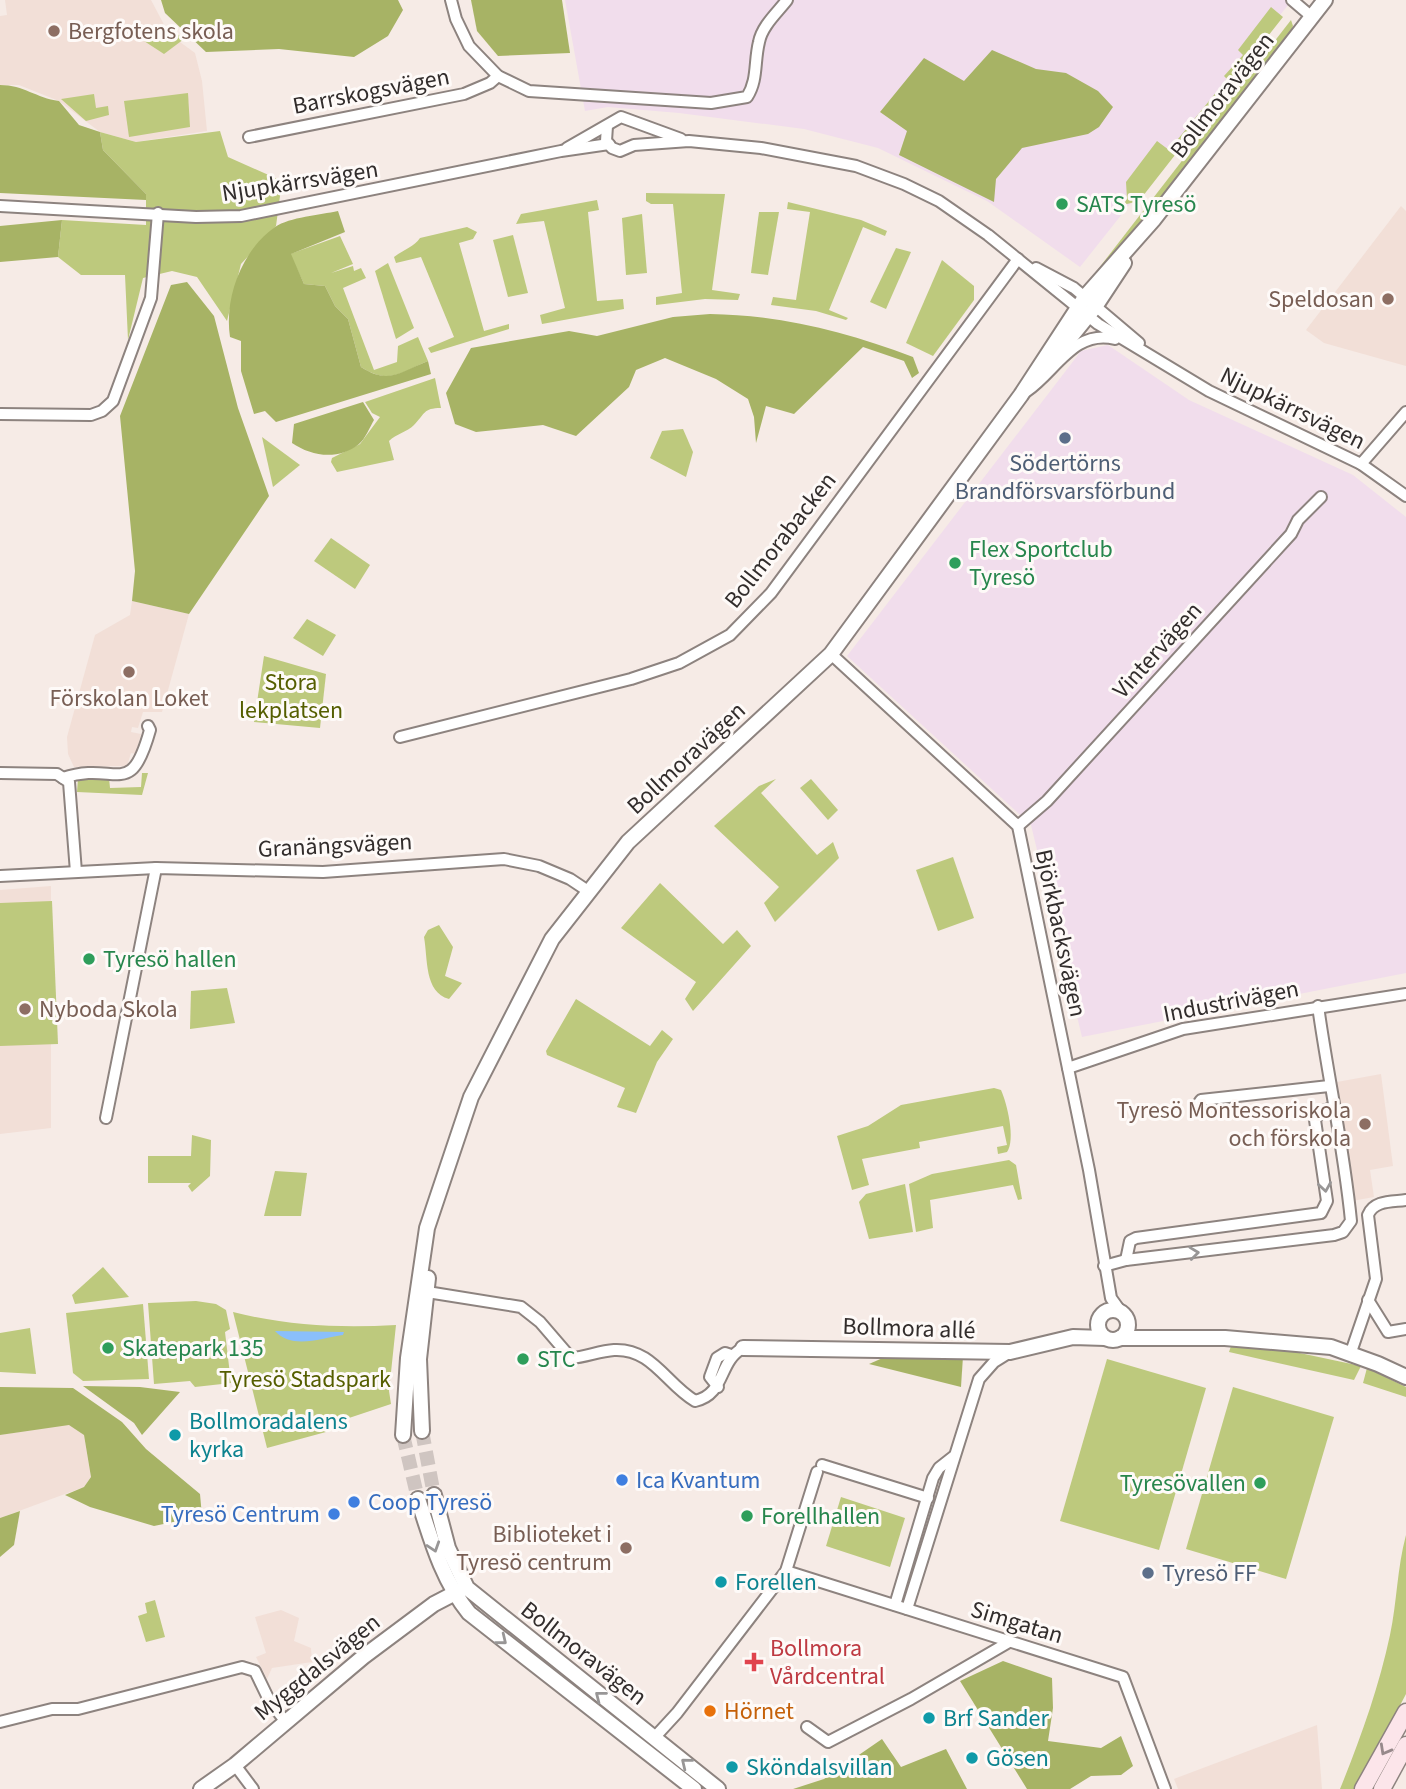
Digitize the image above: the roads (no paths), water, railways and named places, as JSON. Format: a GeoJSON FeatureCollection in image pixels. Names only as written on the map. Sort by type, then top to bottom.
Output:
{"type":"FeatureCollection","features":[{"type":"Feature","properties":{"kind":"main road"},"geometry":{"type":"LineString","coordinates":[[1363,1789],[1406,1712]]}},
{"type":"Feature","properties":{"kind":"main road"},"geometry":{"type":"LineString","coordinates":[[1382,1789],[1406,1745]]}},
{"type":"Feature","properties":{"kind":"street"},"geometry":{"type":"LineString","coordinates":[[452,0],[456,19],[469,46],[498,76],[529,91],[711,103],[747,97],[754,86],[759,41],[765,26],[787,0]]}},
{"type":"Feature","properties":{"kind":"street"},"geometry":{"type":"LineString","coordinates":[[1292,0],[1312,17]]}},
{"type":"Feature","properties":{"kind":"street","name":"Bollmoravägen"},"geometry":{"type":"LineString","coordinates":[[404,1435],[404,1392],[440,1189],[471,1097],[552,939],[628,842],[831,654],[1086,307],[1325,0]]}},
{"type":"Feature","properties":{"kind":"street","name":"Barrskogsvägen"},"geometry":{"type":"LineString","coordinates":[[249,137],[464,94],[490,83],[498,76]]}},
{"type":"Feature","properties":{"kind":"street"},"geometry":{"type":"LineString","coordinates":[[609,144],[605,136],[622,98]]}},
{"type":"Feature","properties":{"kind":"street"},"geometry":{"type":"LineString","coordinates":[[622,98],[638,135],[634,145]]}},
{"type":"Feature","properties":{"kind":"street","name":"Njupkärrsvägen"},"geometry":{"type":"LineString","coordinates":[[561,151],[611,122],[633,122],[689,141]]}},
{"type":"Feature","properties":{"kind":"street","name":"Njupkärrsvägen"},"geometry":{"type":"LineString","coordinates":[[0,206],[196,217],[273,212],[561,151],[609,144],[620,151],[634,145],[689,141],[761,148],[856,166],[939,201],[1160,360],[1209,391],[1361,464],[1406,496]]}},
{"type":"Feature","properties":{"kind":"street"},"geometry":{"type":"LineString","coordinates":[[0,414],[91,415],[102,411],[113,401],[151,298],[158,213]]}},
{"type":"Feature","properties":{"kind":"street","name":"Bollmorabacken"},"geometry":{"type":"LineString","coordinates":[[400,737],[631,679],[679,663],[730,635],[771,593],[1018,258]]}},
{"type":"Feature","properties":{"kind":"street","name":"Njupkärrsvägen"},"geometry":{"type":"LineString","coordinates":[[1086,307],[1125,341],[1160,360]]}},
{"type":"Feature","properties":{"kind":"street","name":"Bollmoravägen"},"geometry":{"type":"LineString","coordinates":[[1021,395],[1045,378],[1077,343],[1106,336],[1125,341]]}},
{"type":"Feature","properties":{"kind":"street"},"geometry":{"type":"LineString","coordinates":[[1361,464],[1406,412]]}},
{"type":"Feature","properties":{"kind":"street","name":"Vintervägen"},"geometry":{"type":"LineString","coordinates":[[1018,826],[1047,801],[1282,544],[1298,520],[1321,497]]}},
{"type":"Feature","properties":{"kind":"street","name":"Björkbacksvägen"},"geometry":{"type":"LineString","coordinates":[[831,654],[1018,826],[1068,1068],[1113,1312]]}},
{"type":"Feature","properties":{"kind":"street"},"geometry":{"type":"LineString","coordinates":[[63,778],[78,773],[128,774],[136,769],[150,730],[148,726]]}},
{"type":"Feature","properties":{"kind":"street"},"geometry":{"type":"LineString","coordinates":[[0,773],[57,774],[69,782],[76,872]]}},
{"type":"Feature","properties":{"kind":"street","name":"Granängsvägen"},"geometry":{"type":"LineString","coordinates":[[0,876],[156,868],[323,872],[504,859],[539,866],[588,891]]}},
{"type":"Feature","properties":{"kind":"street"},"geometry":{"type":"LineString","coordinates":[[106,1118],[156,868]]}},
{"type":"Feature","properties":{"kind":"street","name":"Industrivägen"},"geometry":{"type":"LineString","coordinates":[[1068,1068],[1182,1029],[1406,994]]}},
{"type":"Feature","properties":{"kind":"street"},"geometry":{"type":"LineString","coordinates":[[1104,1266],[1126,1260],[1343,1232],[1350,1221],[1350,1214],[1338,1116],[1329,1086],[1318,1006]]}},
{"type":"Feature","properties":{"kind":"street"},"geometry":{"type":"LineString","coordinates":[[1194,1110],[1201,1100],[1329,1086]]}},
{"type":"Feature","properties":{"kind":"street"},"geometry":{"type":"LineString","coordinates":[[1126,1260],[1130,1241],[1136,1238],[1321,1213],[1327,1201],[1315,1120],[1320,1112],[1334,1107]]}},
{"type":"Feature","properties":{"kind":"street"},"geometry":{"type":"LineString","coordinates":[[1350,1354],[1376,1279],[1367,1214],[1378,1203],[1406,1200]]}},
{"type":"Feature","properties":{"kind":"street"},"geometry":{"type":"LineString","coordinates":[[421,1291],[521,1307],[540,1322],[571,1358],[617,1350],[633,1352],[650,1359],[695,1401],[707,1398],[718,1387],[737,1352]]}},
{"type":"Feature","properties":{"kind":"street","name":"Bollmoravägen"},"geometry":{"type":"LineString","coordinates":[[421,1291],[419,1359],[422,1431]]}},
{"type":"Feature","properties":{"kind":"street"},"geometry":{"type":"LineString","coordinates":[[1368,1300],[1388,1332],[1406,1329]]}},
{"type":"Feature","properties":{"kind":"street"},"geometry":{"type":"LineString","coordinates":[[1113,1312],[1152,1337]]}},
{"type":"Feature","properties":{"kind":"street"},"geometry":{"type":"LineString","coordinates":[[1105,1338],[1098,1327],[1113,1312]]}},
{"type":"Feature","properties":{"kind":"street"},"geometry":{"type":"LineString","coordinates":[[1113,1312],[1126,1332],[1120,1338]]}},
{"type":"Feature","properties":{"kind":"street","name":"Bollmora allé"},"geometry":{"type":"LineString","coordinates":[[1073,1337],[1113,1312]]}},
{"type":"Feature","properties":{"kind":"street","name":"Bollmora allé"},"geometry":{"type":"LineString","coordinates":[[737,1352],[1010,1352],[1073,1337],[1225,1338],[1331,1348],[1406,1377]]}},
{"type":"Feature","properties":{"kind":"street"},"geometry":{"type":"LineString","coordinates":[[907,1609],[979,1379],[994,1362],[1010,1352]]}},
{"type":"Feature","properties":{"kind":"street"},"geometry":{"type":"LineString","coordinates":[[895,1605],[933,1478],[939,1468],[953,1457]]}},
{"type":"Feature","properties":{"kind":"street"},"geometry":{"type":"LineString","coordinates":[[645,1751],[786,1571],[819,1468],[928,1498]]}},
{"type":"Feature","properties":{"kind":"street","name":"Bollmoravägen"},"geometry":{"type":"LineString","coordinates":[[433,1495],[460,1591],[469,1613],[694,1789]]}},
{"type":"Feature","properties":{"kind":"street","name":"Bollmoravägen"},"geometry":{"type":"LineString","coordinates":[[418,1499],[439,1563],[460,1591],[718,1789]]}},
{"type":"Feature","properties":{"kind":"street","name":"Simgatan"},"geometry":{"type":"LineString","coordinates":[[786,1571],[1123,1677],[1165,1789]]}},
{"type":"Feature","properties":{"kind":"street","name":"Myggdalsvägen"},"geometry":{"type":"LineString","coordinates":[[201,1789],[235,1765],[355,1663],[460,1591]]}},
{"type":"Feature","properties":{"kind":"street"},"geometry":{"type":"LineString","coordinates":[[807,1727],[828,1742],[911,1699],[1009,1642]]}},
{"type":"Feature","properties":{"kind":"street","name":"Myggdalsvägen"},"geometry":{"type":"LineString","coordinates":[[0,1722],[52,1709],[78,1709],[229,1668],[242,1667],[256,1671],[270,1702],[286,1722]]}},
{"type":"Feature","properties":{"kind":"street"},"geometry":{"type":"LineString","coordinates":[[235,1765],[253,1789]]}},
{"type":"Feature","properties":{"kind":"water"},"geometry":{"type":"Polygon","coordinates":[[[275,1331],[344,1332],[343,1335],[298,1341],[282,1337],[275,1331]]]}},
{"type":"Feature","properties":{"kind":"tunnel"},"geometry":{"type":"LineString","coordinates":[[422,1431],[434,1495]]}},
{"type":"Feature","properties":{"kind":"tunnel"},"geometry":{"type":"LineString","coordinates":[[403,1435],[418,1499]]}},
{"type":"Feature","properties":{"kind":"place","name":"Bergfotens skola"},"geometry":{"type":"Point","coordinates":[54,31]}},
{"type":"Feature","properties":{"kind":"place","name":"SATS Tyresö"},"geometry":{"type":"Point","coordinates":[1062,204]}},
{"type":"Feature","properties":{"kind":"place","name":"Speldosan"},"geometry":{"type":"Point","coordinates":[1388,299]}},
{"type":"Feature","properties":{"kind":"place","name":"Södertörns Brandförsvarsförbund"},"geometry":{"type":"Point","coordinates":[1065,438]}},
{"type":"Feature","properties":{"kind":"place","name":"Flex Sportclub Tyresö"},"geometry":{"type":"Point","coordinates":[955,563]}},
{"type":"Feature","properties":{"kind":"place","name":"Förskolan Loket"},"geometry":{"type":"Point","coordinates":[129,672]}},
{"type":"Feature","properties":{"kind":"place","name":"Tyresö hallen"},"geometry":{"type":"Point","coordinates":[89,959]}},
{"type":"Feature","properties":{"kind":"place","name":"Nyboda Skola"},"geometry":{"type":"Point","coordinates":[25,1009]}},
{"type":"Feature","properties":{"kind":"place","name":"Tyresö Montessoriskola och förskola"},"geometry":{"type":"Point","coordinates":[1365,1124]}},
{"type":"Feature","properties":{"kind":"place","name":"Skatepark 135"},"geometry":{"type":"Point","coordinates":[108,1348]}},
{"type":"Feature","properties":{"kind":"place","name":"STC"},"geometry":{"type":"Point","coordinates":[523,1359]}},
{"type":"Feature","properties":{"kind":"place","name":"Bollmoradalens kyrka"},"geometry":{"type":"Point","coordinates":[175,1435]}},
{"type":"Feature","properties":{"kind":"place","name":"Ica Kvantum"},"geometry":{"type":"Point","coordinates":[622,1480]}},
{"type":"Feature","properties":{"kind":"place","name":"Tyresövallen"},"geometry":{"type":"Point","coordinates":[1260,1483]}},
{"type":"Feature","properties":{"kind":"place","name":"Coop Tyresö"},"geometry":{"type":"Point","coordinates":[354,1502]}},
{"type":"Feature","properties":{"kind":"place","name":"Tyresö Centrum"},"geometry":{"type":"Point","coordinates":[334,1514]}},
{"type":"Feature","properties":{"kind":"place","name":"Forellhallen"},"geometry":{"type":"Point","coordinates":[747,1516]}},
{"type":"Feature","properties":{"kind":"place","name":"Biblioteket i Tyresö centrum"},"geometry":{"type":"Point","coordinates":[626,1548]}},
{"type":"Feature","properties":{"kind":"place","name":"Tyresö FF"},"geometry":{"type":"Point","coordinates":[1148,1573]}},
{"type":"Feature","properties":{"kind":"place","name":"Forellen"},"geometry":{"type":"Point","coordinates":[721,1582]}},
{"type":"Feature","properties":{"kind":"place","name":"Bollmora Vårdcentral"},"geometry":{"type":"Point","coordinates":[754,1662]}},
{"type":"Feature","properties":{"kind":"place","name":"Hörnet"},"geometry":{"type":"Point","coordinates":[710,1711]}},
{"type":"Feature","properties":{"kind":"place","name":"Brf Sander"},"geometry":{"type":"Point","coordinates":[929,1718]}},
{"type":"Feature","properties":{"kind":"place","name":"Gösen"},"geometry":{"type":"Point","coordinates":[972,1758]}},
{"type":"Feature","properties":{"kind":"place","name":"Sköndalsvillan"},"geometry":{"type":"Point","coordinates":[732,1767]}},
{"type":"Feature","properties":{"kind":"park label","name":"Stora lekplatsen"},"geometry":{"type":"Point","coordinates":[291,696]}},
{"type":"Feature","properties":{"kind":"park label","name":"Tyresö Stadspark"},"geometry":{"type":"Point","coordinates":[305,1379]}}]}
